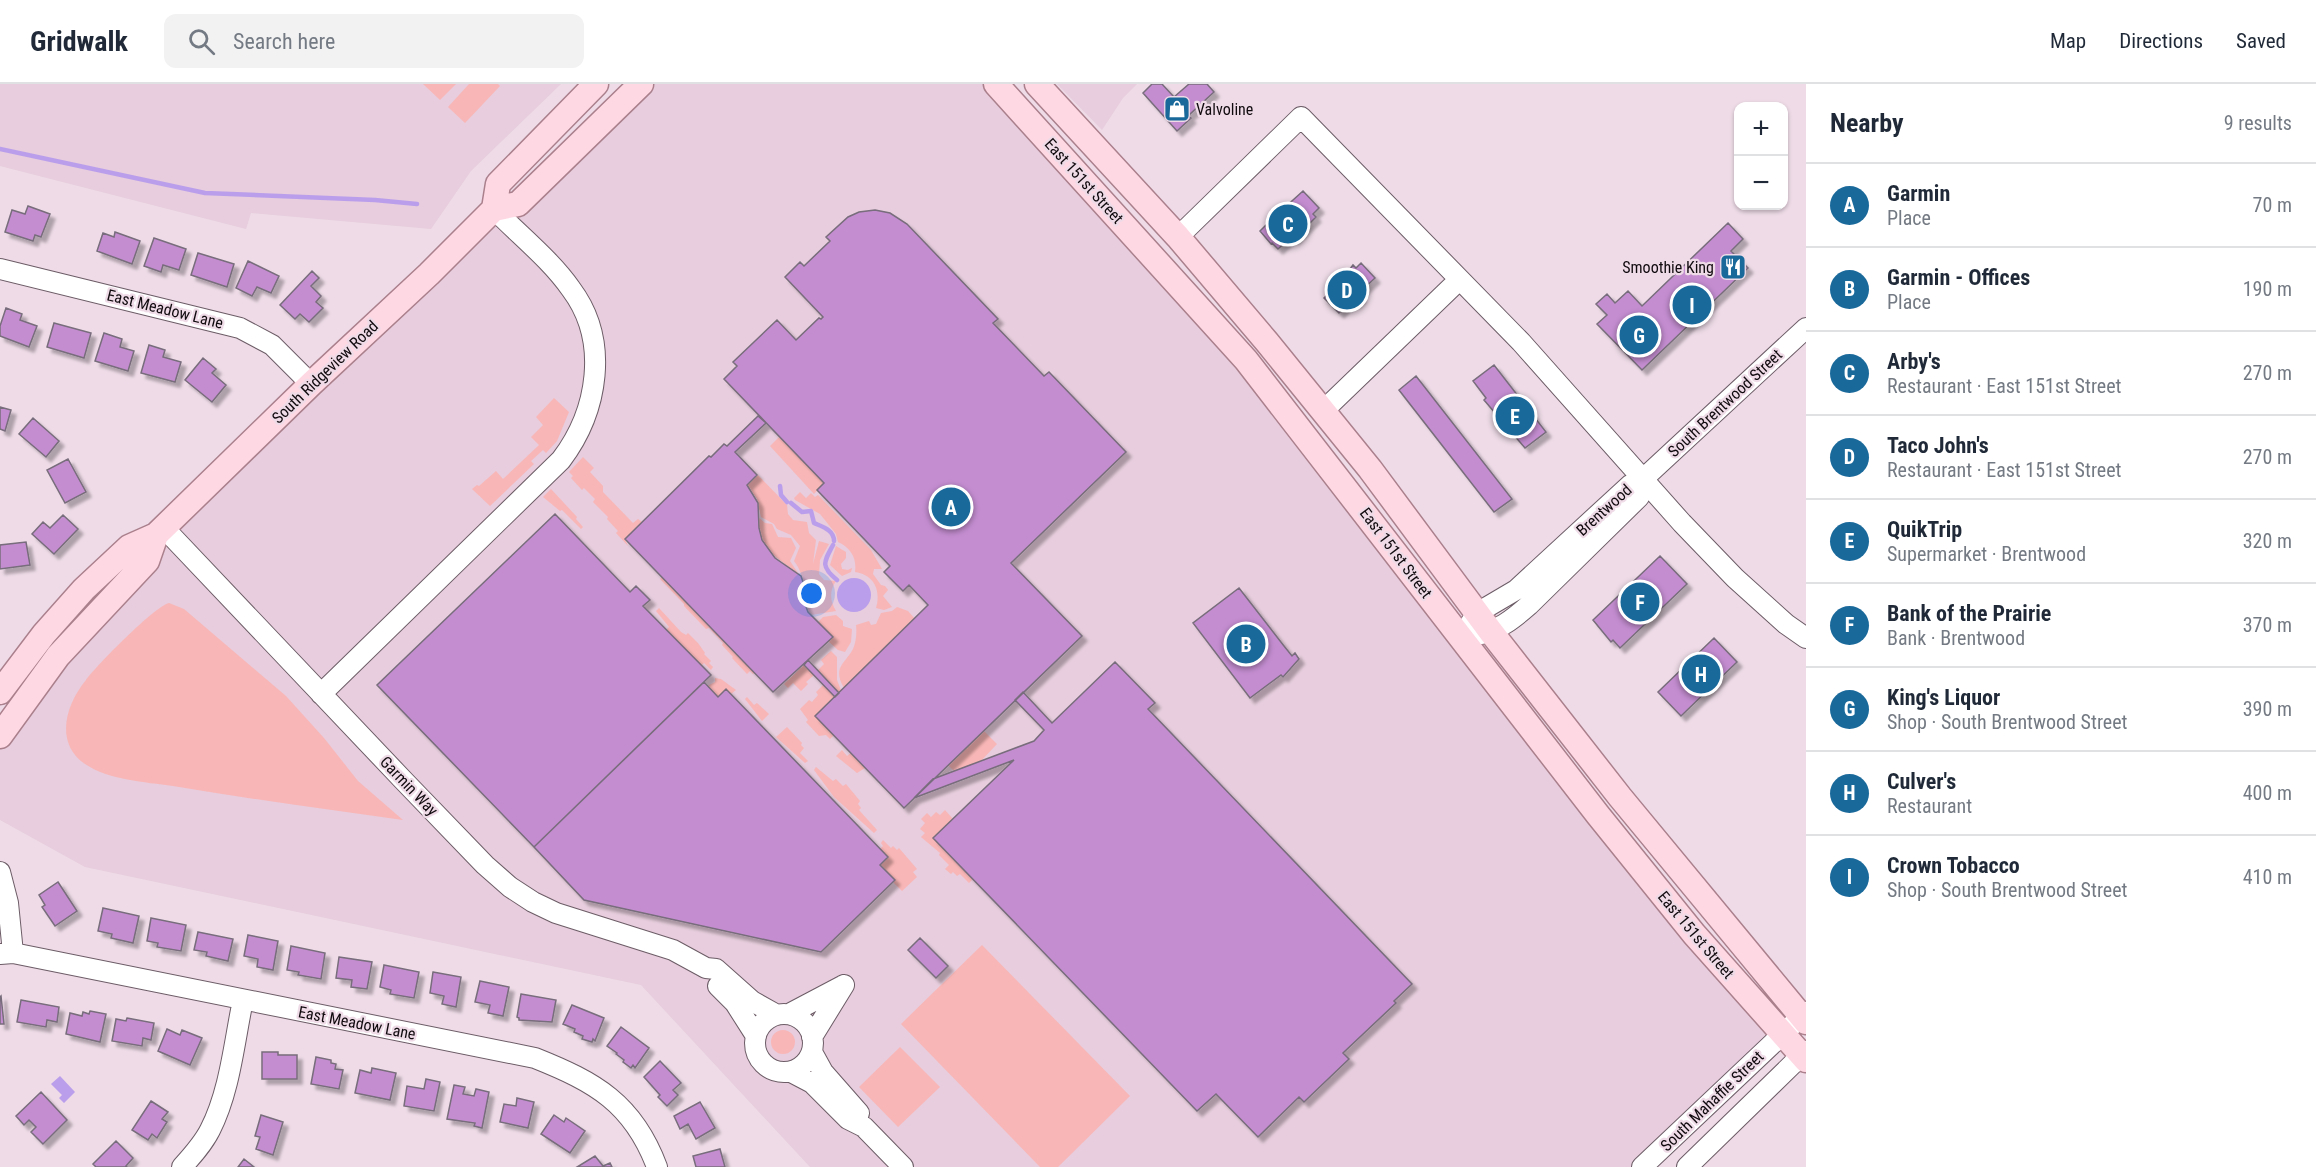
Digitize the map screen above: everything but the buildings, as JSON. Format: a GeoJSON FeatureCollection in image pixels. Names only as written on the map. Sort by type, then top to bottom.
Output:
{"type":"FeatureCollection","features":[{"type":"Feature","properties":{"kind":"main road"},"geometry":{"type":"LineString","coordinates":[[494,209],[498,184],[596,84]]}},
{"type":"Feature","properties":{"kind":"main road","name":"South Ridgeview Road"},"geometry":{"type":"LineString","coordinates":[[0,692],[44,634],[84,589],[129,547],[160,532],[494,209],[518,204],[641,84]]}},
{"type":"Feature","properties":{"kind":"main road","name":"East 151st Street"},"geometry":{"type":"LineString","coordinates":[[1037,84],[1178,237],[1319,406],[1370,469],[1491,632],[1627,806],[1804,1017]]}},
{"type":"Feature","properties":{"kind":"main road"},"geometry":{"type":"LineString","coordinates":[[999,87],[1020,96],[1034,108],[1137,219],[1178,237]]}},
{"type":"Feature","properties":{"kind":"main road","name":"East 151st Street"},"geometry":{"type":"LineString","coordinates":[[999,87],[1246,360],[1671,907],[1782,1034],[1804,1055]]}},
{"type":"Feature","properties":{"kind":"main road"},"geometry":{"type":"LineString","coordinates":[[1164,269],[1178,267],[1186,270],[1287,387],[1319,406]]}},
{"type":"Feature","properties":{"kind":"main road","name":"South Ridgeview Road"},"geometry":{"type":"LineString","coordinates":[[0,736],[58,656],[147,561],[160,532]]}},
{"type":"Feature","properties":{"kind":"street"},"geometry":{"type":"LineString","coordinates":[[1178,237],[1300,117],[1565,391],[1734,578],[1786,624],[1806,638]]}},
{"type":"Feature","properties":{"kind":"street"},"geometry":{"type":"LineString","coordinates":[[321,694],[561,460],[583,425],[594,388],[596,364],[593,337],[588,322],[571,288],[494,209]]}},
{"type":"Feature","properties":{"kind":"street","name":"East Meadow Lane"},"geometry":{"type":"LineString","coordinates":[[0,269],[240,328],[272,345],[311,384]]}},
{"type":"Feature","properties":{"kind":"street"},"geometry":{"type":"LineString","coordinates":[[1319,406],[1459,280]]}},
{"type":"Feature","properties":{"kind":"street","name":"South Brentwood Street"},"geometry":{"type":"LineString","coordinates":[[1643,479],[1806,328]]}},
{"type":"Feature","properties":{"kind":"street","name":"Brentwood"},"geometry":{"type":"LineString","coordinates":[[1461,638],[1477,613],[1516,590],[1630,485],[1643,479]]}},
{"type":"Feature","properties":{"kind":"street","name":"Brentwood"},"geometry":{"type":"LineString","coordinates":[[1461,638],[1491,632],[1513,619],[1639,497],[1643,479]]}},
{"type":"Feature","properties":{"kind":"street","name":"Garmin Way"},"geometry":{"type":"LineString","coordinates":[[160,532],[321,694],[485,866],[533,902],[556,913],[673,950],[706,968],[716,969],[752,1000],[805,1023],[824,1072],[860,1113],[864,1127]]}},
{"type":"Feature","properties":{"kind":"street"},"geometry":{"type":"LineString","coordinates":[[0,872],[8,903],[6,954]]}},
{"type":"Feature","properties":{"kind":"street","name":"East Meadow Lane"},"geometry":{"type":"LineString","coordinates":[[6,954],[535,1058],[572,1073],[613,1099],[627,1113],[648,1144],[657,1167]]}},
{"type":"Feature","properties":{"kind":"street","name":"Garmin Way"},"geometry":{"type":"LineString","coordinates":[[706,968],[711,978],[747,1019],[756,1036],[757,1054],[763,1063],[773,1070],[791,1072],[812,1083],[848,1119],[864,1127],[903,1167]]}},
{"type":"Feature","properties":{"kind":"street"},"geometry":{"type":"LineString","coordinates":[[756,1036],[761,1025],[844,985],[812,1044],[804,1065],[791,1072]]}},
{"type":"Feature","properties":{"kind":"street"},"geometry":{"type":"LineString","coordinates":[[182,1167],[210,1131],[216,1115],[225,1090],[243,1000]]}},
{"type":"Feature","properties":{"kind":"street","name":"South Mahaffie Street"},"geometry":{"type":"LineString","coordinates":[[1642,1167],[1782,1034],[1804,1017]]}},
{"type":"Feature","properties":{"kind":"street","name":"South Mahaffie Street"},"geometry":{"type":"LineString","coordinates":[[1687,1167],[1804,1055]]}},
{"type":"Feature","properties":{"kind":"shaded area"},"geometry":{"type":"Polygon","coordinates":[[[0,84],[561,84],[471,171],[431,229],[251,213],[246,229],[0,166],[0,84]]]}},
{"type":"Feature","properties":{"kind":"shaded area"},"geometry":{"type":"Polygon","coordinates":[[[423,84],[456,84],[440,100],[423,84]]]}},
{"type":"Feature","properties":{"kind":"shaded area"},"geometry":{"type":"Polygon","coordinates":[[[469,84],[498,84],[500,86],[465,123],[448,107],[469,84]]]}},
{"type":"Feature","properties":{"kind":"shaded area"},"geometry":{"type":"Polygon","coordinates":[[[641,84],[996,84],[1145,248],[1782,1034],[1642,1167],[810,1167],[641,985],[85,867],[0,820],[0,736],[156,535],[641,84]]]}},
{"type":"Feature","properties":{"kind":"shaded area"},"geometry":{"type":"Polygon","coordinates":[[[1057,84],[1137,84],[1123,98],[1102,130],[1057,84]]]}},
{"type":"Feature","properties":{"kind":"shaded area"},"geometry":{"type":"Polygon","coordinates":[[[554,398],[569,412],[557,441],[546,453],[543,450],[531,461],[534,464],[490,506],[472,489],[496,471],[503,479],[539,445],[531,437],[543,425],[536,417],[554,398]]]}},
{"type":"Feature","properties":{"kind":"shaded area"},"geometry":{"type":"Polygon","coordinates":[[[779,437],[824,483],[814,494],[770,446],[779,437]]]}},
{"type":"Feature","properties":{"kind":"shaded area"},"geometry":{"type":"Polygon","coordinates":[[[583,457],[594,468],[590,472],[603,486],[603,492],[633,523],[638,519],[642,522],[625,539],[628,546],[616,533],[618,531],[607,519],[608,517],[593,502],[595,499],[571,478],[573,476],[569,472],[583,457]]]}},
{"type":"Feature","properties":{"kind":"shaded area"},"geometry":{"type":"Polygon","coordinates":[[[758,475],[787,505],[788,514],[793,520],[807,522],[809,533],[816,540],[813,564],[819,541],[829,544],[820,560],[819,574],[824,580],[836,581],[831,596],[836,611],[811,615],[807,609],[802,576],[794,561],[800,546],[791,535],[777,529],[774,524],[761,517],[757,499],[747,485],[758,475]]]}},
{"type":"Feature","properties":{"kind":"shaded area"},"geometry":{"type":"Polygon","coordinates":[[[551,489],[577,517],[576,519],[583,527],[581,529],[562,510],[560,511],[543,497],[551,489]]]}},
{"type":"Feature","properties":{"kind":"shaded area"},"geometry":{"type":"Polygon","coordinates":[[[800,492],[806,498],[811,493],[815,497],[818,495],[871,550],[882,569],[874,569],[873,574],[888,590],[883,596],[892,607],[884,610],[876,608],[878,596],[872,580],[855,572],[852,554],[838,542],[836,534],[820,514],[795,500],[794,498],[800,492]]]}},
{"type":"Feature","properties":{"kind":"shaded area"},"geometry":{"type":"Polygon","coordinates":[[[758,517],[765,523],[772,524],[778,537],[791,538],[796,548],[790,561],[798,573],[775,557],[765,545],[758,517]]]}},
{"type":"Feature","properties":{"kind":"shaded area"},"geometry":{"type":"Polygon","coordinates":[[[836,546],[846,552],[846,558],[841,564],[842,569],[852,568],[851,572],[842,576],[830,565],[836,546]]]}},
{"type":"Feature","properties":{"kind":"shaded area"},"geometry":{"type":"Polygon","coordinates":[[[662,577],[755,673],[750,671],[747,674],[732,658],[722,645],[723,643],[709,628],[706,629],[660,579],[662,577]]]}},
{"type":"Feature","properties":{"kind":"shaded area"},"geometry":{"type":"Polygon","coordinates":[[[854,578],[866,583],[871,595],[866,607],[854,612],[842,607],[837,595],[842,583],[854,578]]]}},
{"type":"Feature","properties":{"kind":"shaded area"},"geometry":{"type":"Polygon","coordinates":[[[169,603],[184,609],[286,696],[324,738],[358,781],[403,820],[127,780],[105,774],[85,764],[75,755],[66,735],[66,723],[73,700],[79,690],[126,637],[169,603]]]}},
{"type":"Feature","properties":{"kind":"shaded area"},"geometry":{"type":"Polygon","coordinates":[[[897,607],[908,611],[915,619],[844,688],[839,670],[854,646],[856,625],[869,621],[871,625],[876,624],[881,613],[892,611],[897,607]]]}},
{"type":"Feature","properties":{"kind":"shaded area"},"geometry":{"type":"Polygon","coordinates":[[[659,608],[681,632],[686,635],[688,633],[698,643],[711,661],[709,663],[713,667],[711,670],[704,663],[701,666],[666,630],[669,627],[656,611],[659,608]]]}},
{"type":"Feature","properties":{"kind":"shaded area"},"geometry":{"type":"Polygon","coordinates":[[[836,615],[843,621],[843,626],[852,629],[851,642],[845,652],[838,650],[828,641],[832,636],[818,622],[823,617],[836,615]]]}},
{"type":"Feature","properties":{"kind":"shaded area"},"geometry":{"type":"Polygon","coordinates":[[[831,651],[837,657],[837,680],[841,690],[839,693],[818,670],[824,664],[821,660],[831,651]]]}},
{"type":"Feature","properties":{"kind":"shaded area"},"geometry":{"type":"Polygon","coordinates":[[[804,665],[814,675],[806,682],[808,684],[801,691],[793,683],[788,688],[784,684],[804,665]]]}},
{"type":"Feature","properties":{"kind":"shaded area"},"geometry":{"type":"Polygon","coordinates":[[[715,678],[721,679],[736,690],[731,694],[726,689],[718,697],[707,686],[715,682],[715,678]]]}},
{"type":"Feature","properties":{"kind":"shaded area"},"geometry":{"type":"Polygon","coordinates":[[[823,685],[835,697],[834,735],[830,739],[826,735],[819,736],[806,722],[808,720],[800,709],[809,700],[812,702],[818,695],[816,692],[823,685]]]}},
{"type":"Feature","properties":{"kind":"shaded area"},"geometry":{"type":"Polygon","coordinates":[[[747,697],[754,705],[757,703],[769,714],[762,721],[745,699],[747,697]]]}},
{"type":"Feature","properties":{"kind":"shaded area"},"geometry":{"type":"Polygon","coordinates":[[[787,727],[802,743],[804,748],[800,753],[808,761],[805,763],[776,737],[787,727]]]}},
{"type":"Feature","properties":{"kind":"shaded area"},"geometry":{"type":"Polygon","coordinates":[[[983,730],[997,744],[980,762],[954,771],[948,765],[983,730]]]}},
{"type":"Feature","properties":{"kind":"shaded area"},"geometry":{"type":"Polygon","coordinates":[[[842,750],[847,756],[851,753],[865,768],[857,773],[836,756],[842,750]]]}},
{"type":"Feature","properties":{"kind":"shaded area"},"geometry":{"type":"Polygon","coordinates":[[[816,767],[833,781],[836,779],[843,786],[846,784],[860,801],[859,810],[877,830],[874,833],[834,797],[814,770],[816,767]]]}},
{"type":"Feature","properties":{"kind":"shaded area"},"geometry":{"type":"Polygon","coordinates":[[[945,810],[953,819],[933,838],[973,879],[969,883],[960,874],[957,876],[953,872],[951,874],[945,869],[949,865],[939,855],[940,853],[921,837],[925,833],[920,829],[925,823],[921,819],[927,813],[931,817],[936,812],[940,815],[945,810]]]}},
{"type":"Feature","properties":{"kind":"shaded area"},"geometry":{"type":"Polygon","coordinates":[[[883,840],[891,848],[893,846],[897,850],[899,848],[917,869],[913,872],[917,877],[902,891],[880,865],[888,857],[880,849],[883,846],[881,843],[883,840]]]}},
{"type":"Feature","properties":{"kind":"shaded area"},"geometry":{"type":"Polygon","coordinates":[[[982,945],[1130,1096],[1058,1167],[1040,1167],[901,1024],[982,945]]]}},
{"type":"Feature","properties":{"kind":"shaded area"},"geometry":{"type":"Polygon","coordinates":[[[783,1030],[791,1034],[795,1042],[791,1050],[783,1054],[775,1050],[771,1042],[775,1034],[783,1030]]]}},
{"type":"Feature","properties":{"kind":"shaded area"},"geometry":{"type":"Polygon","coordinates":[[[900,1047],[940,1087],[898,1127],[859,1087],[900,1047]]]}},
{"type":"Feature","properties":{"kind":"shaded area"},"geometry":{"type":"Polygon","coordinates":[[[60,1076],[75,1092],[64,1103],[59,1098],[62,1095],[51,1084],[60,1076]]]}},
{"type":"Feature","properties":{"kind":"waterway"},"geometry":{"type":"LineString","coordinates":[[0,149],[205,193],[375,200],[417,204]]}},
{"type":"Feature","properties":{"kind":"waterway"},"geometry":{"type":"LineString","coordinates":[[780,486],[781,495],[787,502]]}},
{"type":"Feature","properties":{"kind":"waterway"},"geometry":{"type":"LineString","coordinates":[[791,503],[802,512],[811,511],[814,523],[830,532],[834,541]]}},
{"type":"Feature","properties":{"kind":"waterway"},"geometry":{"type":"LineString","coordinates":[[833,545],[825,564],[837,580]]}},
{"type":"Feature","properties":{"kind":"place","name":"Valvoline"},"geometry":{"type":"Point","coordinates":[1177,109]}},
{"type":"Feature","properties":{"kind":"place","name":"Arby's"},"geometry":{"type":"Point","coordinates":[1288,224]}},
{"type":"Feature","properties":{"kind":"place","name":"Smoothie King"},"geometry":{"type":"Point","coordinates":[1733,267]}},
{"type":"Feature","properties":{"kind":"place","name":"Taco John's"},"geometry":{"type":"Point","coordinates":[1347,290]}},
{"type":"Feature","properties":{"kind":"place","name":"Crown Tobacco"},"geometry":{"type":"Point","coordinates":[1692,305]}},
{"type":"Feature","properties":{"kind":"place","name":"King's Liquor"},"geometry":{"type":"Point","coordinates":[1639,335]}},
{"type":"Feature","properties":{"kind":"place","name":"QuikTrip"},"geometry":{"type":"Point","coordinates":[1515,416]}},
{"type":"Feature","properties":{"kind":"place","name":"Garmin"},"geometry":{"type":"Point","coordinates":[951,507]}},
{"type":"Feature","properties":{"kind":"place","name":"Bank of the Prairie"},"geometry":{"type":"Point","coordinates":[1640,602]}},
{"type":"Feature","properties":{"kind":"place","name":"Garmin - Offices"},"geometry":{"type":"Point","coordinates":[1246,644]}},
{"type":"Feature","properties":{"kind":"place","name":"Culver's"},"geometry":{"type":"Point","coordinates":[1701,674]}}]}
